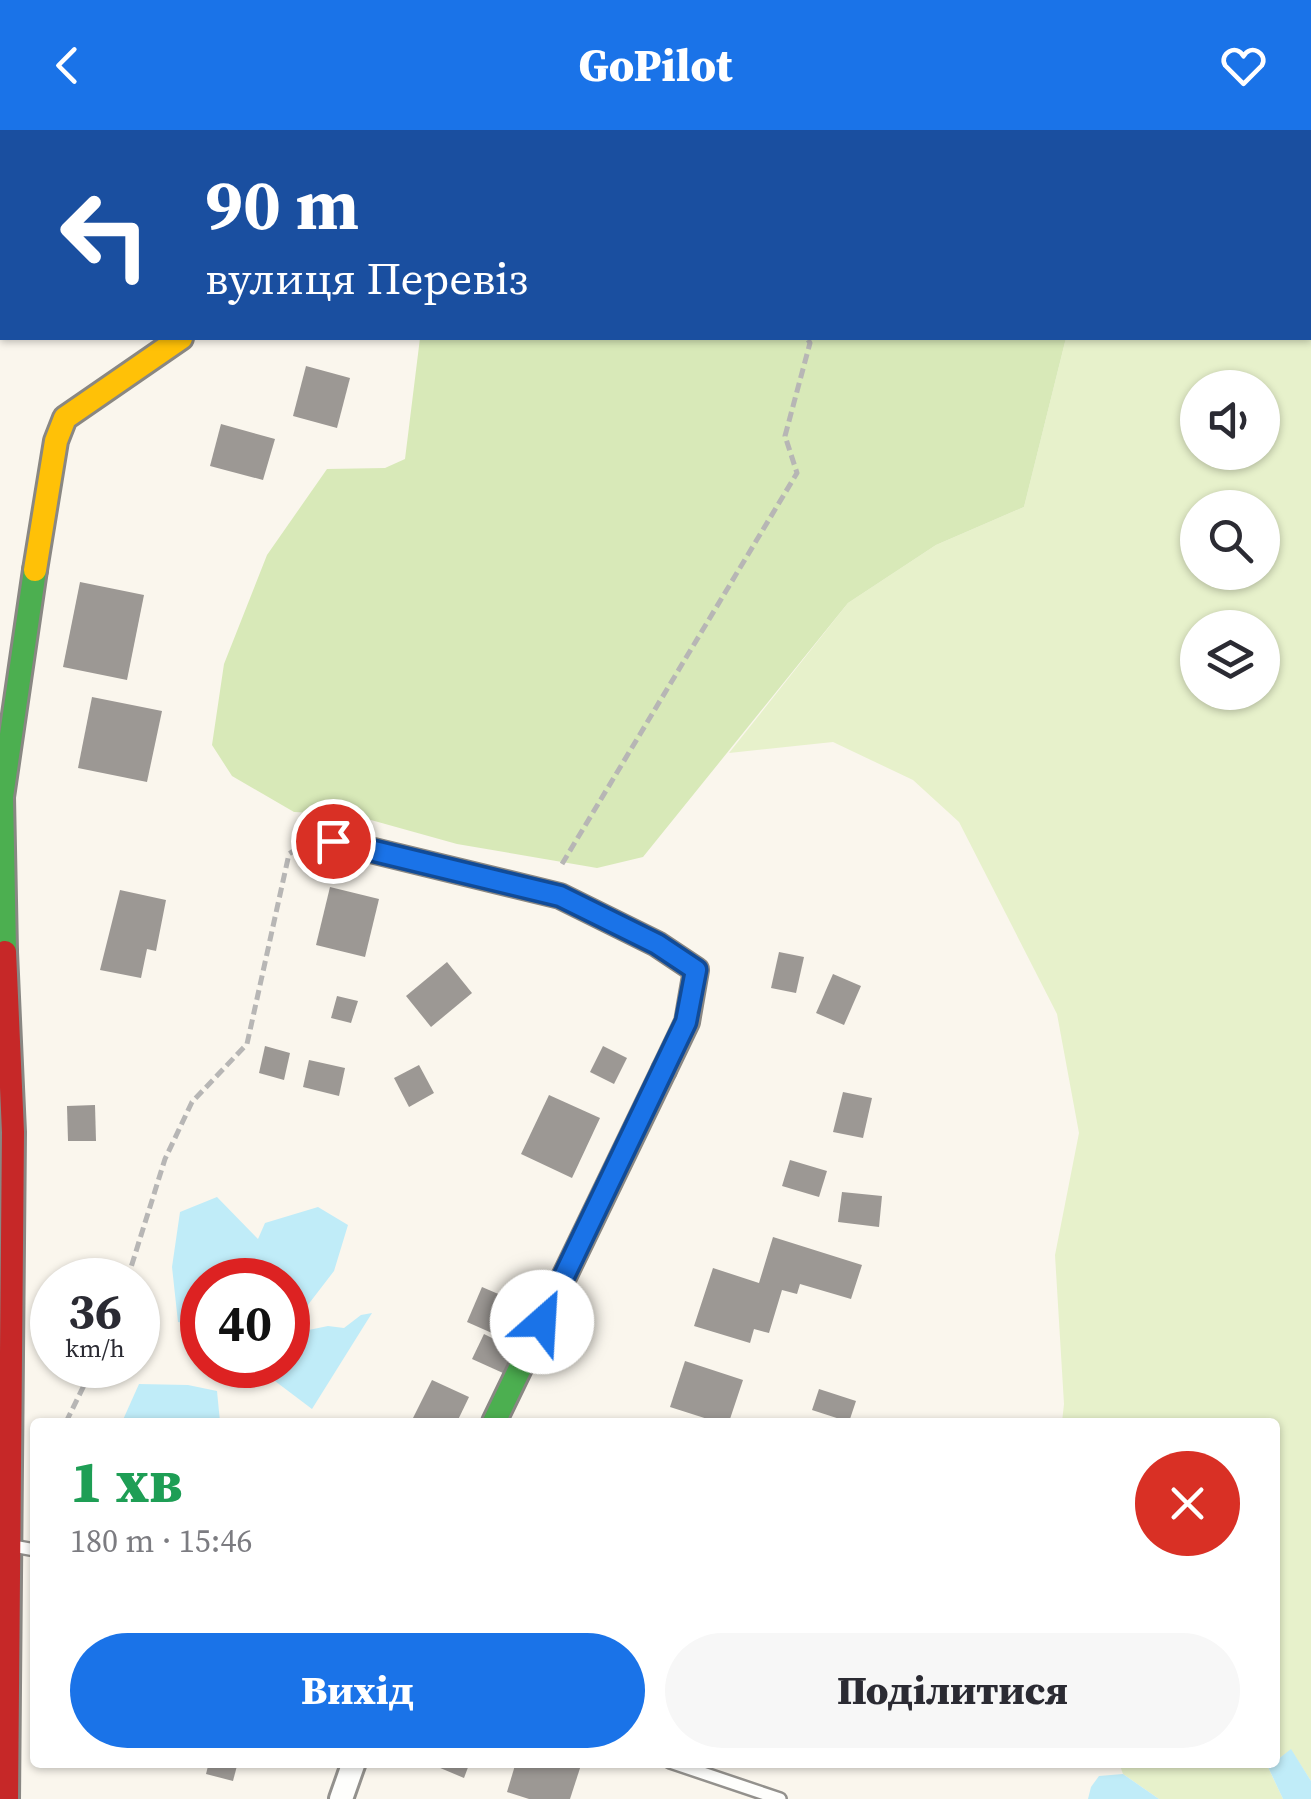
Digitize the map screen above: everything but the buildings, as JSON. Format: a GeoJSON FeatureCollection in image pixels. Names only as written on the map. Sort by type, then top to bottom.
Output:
{"type":"FeatureCollection","features":[{"type":"Feature","properties":{"kind":"street"},"geometry":{"type":"LineString","coordinates":[[7,1799],[13,1132],[1,858],[9,736],[47,489],[56,441],[65,418],[178,340]]}},
{"type":"Feature","properties":{"kind":"street"},"geometry":{"type":"LineString","coordinates":[[333,841],[560,896],[657,944],[696,970],[686,1022],[496,1418]]}},
{"type":"Feature","properties":{"kind":"street"},"geometry":{"type":"LineString","coordinates":[[341,1799],[352,1768]]}},
{"type":"Feature","properties":{"kind":"lane"},"geometry":{"type":"LineString","coordinates":[[9,1546],[30,1549]]}},
{"type":"Feature","properties":{"kind":"lane"},"geometry":{"type":"LineString","coordinates":[[688,1768],[780,1799]]}},
{"type":"Feature","properties":{"kind":"path"},"geometry":{"type":"LineString","coordinates":[[560,896],[558,871],[797,473],[785,436],[808,340]]}},
{"type":"Feature","properties":{"kind":"path"},"geometry":{"type":"LineString","coordinates":[[134,1258],[166,1159],[192,1102],[246,1044],[289,854],[305,843],[333,841]]}},
{"type":"Feature","properties":{"kind":"path"},"geometry":{"type":"LineString","coordinates":[[68,1418],[83,1388]]}},
{"type":"Feature","properties":{"kind":"green space"},"geometry":{"type":"Polygon","coordinates":[[[420,340],[1066,340],[1024,507],[936,545],[848,603],[643,857],[597,868],[457,844],[353,815],[294,812],[232,776],[212,745],[224,664],[267,555],[327,469],[385,468],[405,459],[420,340]]]}},
{"type":"Feature","properties":{"kind":"green space"},"geometry":{"type":"Polygon","coordinates":[[[1066,340],[1311,340],[1311,1781],[1291,1750],[1280,1758],[1280,1418],[1062,1418],[1055,1255],[1079,1133],[1057,1014],[959,822],[913,780],[833,742],[729,753],[848,603],[936,545],[1024,507],[1066,340]]]}},
{"type":"Feature","properties":{"kind":"green space"},"geometry":{"type":"Polygon","coordinates":[[[1121,1768],[1268,1768],[1283,1799],[1159,1799],[1123,1774],[1121,1768]]]}},
{"type":"Feature","properties":{"kind":"water"},"geometry":{"type":"Polygon","coordinates":[[[217,1197],[258,1239],[265,1223],[318,1207],[348,1225],[334,1271],[310,1302],[310,1258],[180,1258],[180,1322],[172,1267],[180,1212],[217,1197]]]}},
{"type":"Feature","properties":{"kind":"water"},"geometry":{"type":"Polygon","coordinates":[[[372,1313],[312,1409],[284,1388],[310,1388],[310,1330],[344,1328],[361,1315],[372,1313]]]}},
{"type":"Feature","properties":{"kind":"water"},"geometry":{"type":"Polygon","coordinates":[[[160,1384],[217,1391],[220,1418],[124,1418],[137,1388],[160,1388],[160,1384]]]}},
{"type":"Feature","properties":{"kind":"water"},"geometry":{"type":"Polygon","coordinates":[[[1291,1749],[1311,1781],[1311,1799],[1283,1799],[1268,1768],[1280,1768],[1280,1758],[1291,1749]]]}},
{"type":"Feature","properties":{"kind":"water"},"geometry":{"type":"Polygon","coordinates":[[[1123,1774],[1159,1799],[1088,1799],[1099,1776],[1123,1774]]]}},
{"type":"Feature","properties":{"kind":"traffic: fast"},"geometry":{"type":"LineString","coordinates":[[5,952],[2,797],[35,570]]}},
{"type":"Feature","properties":{"kind":"traffic: fast"},"geometry":{"type":"LineString","coordinates":[[496,1418],[664,1070]]}},
{"type":"Feature","properties":{"kind":"traffic: slow"},"geometry":{"type":"LineString","coordinates":[[35,570],[56,441],[65,418],[178,340]]}},
{"type":"Feature","properties":{"kind":"traffic: jam"},"geometry":{"type":"LineString","coordinates":[[333,841],[560,896],[657,944],[696,970],[687,1022],[664,1070]]}},
{"type":"Feature","properties":{"kind":"traffic: jam"},"geometry":{"type":"LineString","coordinates":[[5,952],[13,1132],[7,1799]]}},
{"type":"Feature","properties":{"kind":"route"},"geometry":{"type":"LineString","coordinates":[[333,841],[560,896],[657,944],[696,970],[686,1022],[542,1322]]}}]}
